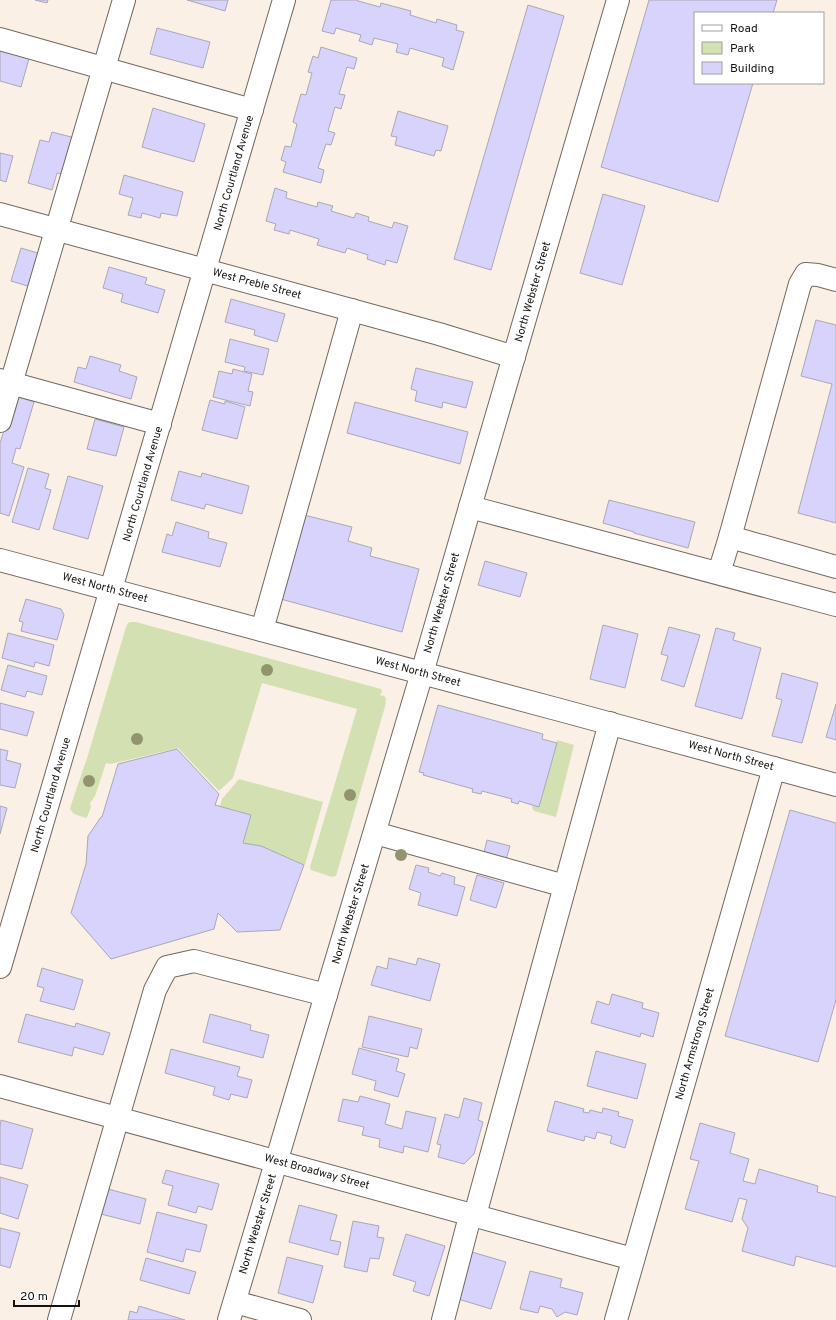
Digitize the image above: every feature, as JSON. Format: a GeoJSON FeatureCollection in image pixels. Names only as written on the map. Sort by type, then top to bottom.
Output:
{"type":"FeatureCollection","features":[{"type":"Feature","properties":{"kind":"street"},"geometry":{"type":"LineString","coordinates":[[0,421],[6,381],[57,229],[124,0]]}},
{"type":"Feature","properties":{"kind":"street","name":"North Courtland Avenue"},"geometry":{"type":"LineString","coordinates":[[0,967],[284,0]]}},
{"type":"Feature","properties":{"kind":"street","name":"North Webster Street"},"geometry":{"type":"LineString","coordinates":[[232,1311],[422,674],[618,0]]}},
{"type":"Feature","properties":{"kind":"street"},"geometry":{"type":"LineString","coordinates":[[0,39],[252,110]]}},
{"type":"Feature","properties":{"kind":"street","name":"West Preble Street"},"geometry":{"type":"LineString","coordinates":[[0,214],[439,334],[514,357]]}},
{"type":"Feature","properties":{"kind":"street"},"geometry":{"type":"LineString","coordinates":[[719,573],[800,284],[806,274],[818,275],[836,280]]}},
{"type":"Feature","properties":{"kind":"street"},"geometry":{"type":"LineString","coordinates":[[262,630],[352,310]]}},
{"type":"Feature","properties":{"kind":"street"},"geometry":{"type":"LineString","coordinates":[[6,381],[160,424]]}},
{"type":"Feature","properties":{"kind":"street"},"geometry":{"type":"LineString","coordinates":[[470,507],[836,605]]}},
{"type":"Feature","properties":{"kind":"street"},"geometry":{"type":"LineString","coordinates":[[730,537],[836,567]]}},
{"type":"Feature","properties":{"kind":"street","name":"West North Street"},"geometry":{"type":"LineString","coordinates":[[0,560],[836,785]]}},
{"type":"Feature","properties":{"kind":"street"},"geometry":{"type":"LineString","coordinates":[[443,1320],[469,1220],[475,1215],[610,723]]}},
{"type":"Feature","properties":{"kind":"street","name":"North Armstrong Street"},"geometry":{"type":"LineString","coordinates":[[616,1320],[774,768]]}},
{"type":"Feature","properties":{"kind":"street"},"geometry":{"type":"LineString","coordinates":[[375,833],[565,886]]}},
{"type":"Feature","properties":{"kind":"street"},"geometry":{"type":"LineString","coordinates":[[59,1320],[155,990],[167,967],[194,961],[326,995]]}},
{"type":"Feature","properties":{"kind":"street","name":"West Broadway Street"},"geometry":{"type":"LineString","coordinates":[[0,1086],[633,1258]]}},
{"type":"Feature","properties":{"kind":"street"},"geometry":{"type":"LineString","coordinates":[[232,1311],[300,1320]]}},
{"type":"Feature","properties":{"kind":"green space"},"geometry":{"type":"Polygon","coordinates":[[[136,622],[381,689],[382,692],[380,695],[384,695],[387,701],[385,700],[386,703],[336,876],[332,877],[311,870],[310,867],[357,709],[262,683],[233,778],[219,791],[178,748],[111,764],[106,763],[95,796],[90,803],[91,807],[87,817],[74,814],[70,809],[71,805],[88,755],[126,627],[128,623],[136,622]]]}},
{"type":"Feature","properties":{"kind":"green space"},"geometry":{"type":"Polygon","coordinates":[[[557,740],[574,745],[556,817],[534,811],[532,808],[533,805],[539,806],[557,740]]]}},
{"type":"Feature","properties":{"kind":"green space"},"geometry":{"type":"Polygon","coordinates":[[[239,779],[323,802],[305,865],[261,846],[243,843],[251,815],[220,806],[222,799],[239,779]]]}},
{"type":"Feature","properties":{"kind":"building"},"geometry":{"type":"Polygon","coordinates":[[[35,0],[48,0],[47,3],[35,0]]]}},
{"type":"Feature","properties":{"kind":"building"},"geometry":{"type":"Polygon","coordinates":[[[187,0],[228,0],[225,11],[187,0]]]}},
{"type":"Feature","properties":{"kind":"building"},"geometry":{"type":"Polygon","coordinates":[[[331,0],[358,0],[380,7],[381,3],[411,11],[410,15],[436,23],[437,19],[457,25],[456,30],[464,32],[453,70],[442,66],[444,58],[410,48],[408,55],[396,52],[398,44],[374,38],[372,45],[359,41],[361,35],[336,28],[334,34],[322,31],[331,0]]]}},
{"type":"Feature","properties":{"kind":"building"},"geometry":{"type":"Polygon","coordinates":[[[649,0],[777,0],[773,12],[694,12],[694,84],[753,84],[718,202],[601,167],[649,0]]]}},
{"type":"Feature","properties":{"kind":"building"},"geometry":{"type":"Polygon","coordinates":[[[528,5],[564,16],[491,270],[454,259],[528,5]]]}},
{"type":"Feature","properties":{"kind":"building"},"geometry":{"type":"Polygon","coordinates":[[[157,28],[210,42],[203,68],[150,54],[157,28]]]}},
{"type":"Feature","properties":{"kind":"building"},"geometry":{"type":"Polygon","coordinates":[[[1,47],[30,55],[21,87],[0,81],[1,47]]]}},
{"type":"Feature","properties":{"kind":"building"},"geometry":{"type":"Polygon","coordinates":[[[321,47],[357,58],[354,69],[347,67],[339,94],[345,95],[341,109],[335,107],[328,131],[335,133],[331,145],[326,144],[318,168],[324,170],[321,183],[283,172],[286,162],[281,160],[285,146],[291,147],[297,124],[293,122],[301,94],[306,95],[312,73],[308,72],[313,56],[318,58],[321,47]]]}},
{"type":"Feature","properties":{"kind":"building"},"geometry":{"type":"Polygon","coordinates":[[[153,108],[205,124],[194,162],[142,147],[153,108]]]}},
{"type":"Feature","properties":{"kind":"building"},"geometry":{"type":"Polygon","coordinates":[[[398,111],[448,126],[441,151],[436,150],[434,156],[395,145],[397,137],[391,136],[398,111]]]}},
{"type":"Feature","properties":{"kind":"building"},"geometry":{"type":"Polygon","coordinates":[[[52,132],[75,138],[65,175],[57,173],[52,190],[28,183],[40,140],[49,142],[52,132]]]}},
{"type":"Feature","properties":{"kind":"building"},"geometry":{"type":"Polygon","coordinates":[[[0,153],[13,156],[6,182],[0,180],[0,153]]]}},
{"type":"Feature","properties":{"kind":"building"},"geometry":{"type":"Polygon","coordinates":[[[124,175],[183,192],[177,216],[161,213],[160,218],[142,213],[141,218],[128,215],[133,198],[119,194],[124,175]]]}},
{"type":"Feature","properties":{"kind":"building"},"geometry":{"type":"Polygon","coordinates":[[[275,188],[287,192],[286,198],[317,207],[318,202],[333,206],[331,211],[354,218],[356,213],[369,217],[368,221],[392,228],[394,222],[408,226],[397,263],[386,260],[385,265],[367,259],[368,255],[347,248],[345,253],[317,245],[319,239],[290,230],[289,234],[274,230],[276,224],[266,221],[275,188]]]}},
{"type":"Feature","properties":{"kind":"building"},"geometry":{"type":"Polygon","coordinates":[[[603,194],[645,206],[622,285],[580,273],[603,194]]]}},
{"type":"Feature","properties":{"kind":"building"},"geometry":{"type":"Polygon","coordinates":[[[21,248],[41,254],[31,287],[11,281],[21,248]]]}},
{"type":"Feature","properties":{"kind":"building"},"geometry":{"type":"Polygon","coordinates":[[[109,267],[147,278],[145,284],[165,290],[158,313],[121,302],[123,294],[103,288],[109,267]]]}},
{"type":"Feature","properties":{"kind":"building"},"geometry":{"type":"Polygon","coordinates":[[[231,299],[285,314],[277,342],[254,335],[255,330],[225,322],[231,299]]]}},
{"type":"Feature","properties":{"kind":"building"},"geometry":{"type":"Polygon","coordinates":[[[816,320],[836,325],[836,523],[798,513],[832,384],[801,376],[816,320]]]}},
{"type":"Feature","properties":{"kind":"building"},"geometry":{"type":"Polygon","coordinates":[[[230,339],[269,349],[263,375],[244,371],[245,367],[225,362],[230,339]]]}},
{"type":"Feature","properties":{"kind":"building"},"geometry":{"type":"Polygon","coordinates":[[[90,356],[121,365],[119,371],[137,377],[131,399],[74,382],[78,367],[86,369],[90,356]]]}},
{"type":"Feature","properties":{"kind":"building"},"geometry":{"type":"Polygon","coordinates":[[[416,368],[473,382],[466,408],[443,402],[442,408],[415,401],[417,391],[411,389],[416,368]]]}},
{"type":"Feature","properties":{"kind":"building"},"geometry":{"type":"Polygon","coordinates":[[[233,369],[252,374],[248,391],[253,392],[250,406],[213,397],[219,371],[232,374],[233,369]]]}},
{"type":"Feature","properties":{"kind":"building"},"geometry":{"type":"Polygon","coordinates":[[[15,396],[34,402],[20,449],[16,448],[12,463],[24,467],[9,516],[0,513],[0,443],[15,396]]]}},
{"type":"Feature","properties":{"kind":"building"},"geometry":{"type":"Polygon","coordinates":[[[210,400],[225,404],[225,401],[245,407],[237,439],[202,430],[210,400]]]}},
{"type":"Feature","properties":{"kind":"building"},"geometry":{"type":"Polygon","coordinates":[[[355,402],[468,432],[460,464],[347,433],[355,402]]]}},
{"type":"Feature","properties":{"kind":"building"},"geometry":{"type":"Polygon","coordinates":[[[95,419],[124,427],[116,456],[87,449],[95,419]]]}},
{"type":"Feature","properties":{"kind":"building"},"geometry":{"type":"Polygon","coordinates":[[[28,468],[49,474],[45,488],[51,490],[39,530],[12,522],[28,468]]]}},
{"type":"Feature","properties":{"kind":"building"},"geometry":{"type":"Polygon","coordinates":[[[179,471],[201,477],[202,473],[249,486],[242,514],[206,504],[204,509],[171,500],[179,471]]]}},
{"type":"Feature","properties":{"kind":"building"},"geometry":{"type":"Polygon","coordinates":[[[68,476],[103,486],[88,539],[53,529],[68,476]]]}},
{"type":"Feature","properties":{"kind":"building"},"geometry":{"type":"Polygon","coordinates":[[[609,500],[695,522],[688,548],[603,523],[609,500]]]}},
{"type":"Feature","properties":{"kind":"building"},"geometry":{"type":"Polygon","coordinates":[[[300,514],[352,527],[348,541],[372,548],[370,556],[419,569],[402,632],[277,598],[300,514]]]}},
{"type":"Feature","properties":{"kind":"building"},"geometry":{"type":"Polygon","coordinates":[[[176,522],[209,532],[208,538],[227,543],[220,567],[162,552],[167,534],[172,536],[176,522]]]}},
{"type":"Feature","properties":{"kind":"building"},"geometry":{"type":"Polygon","coordinates":[[[485,561],[527,573],[520,597],[478,585],[485,561]]]}},
{"type":"Feature","properties":{"kind":"building"},"geometry":{"type":"Polygon","coordinates":[[[26,599],[61,609],[64,615],[57,640],[21,631],[23,622],[19,621],[26,599]]]}},
{"type":"Feature","properties":{"kind":"building"},"geometry":{"type":"Polygon","coordinates":[[[603,625],[638,634],[625,688],[590,679],[603,625]]]}},
{"type":"Feature","properties":{"kind":"building"},"geometry":{"type":"Polygon","coordinates":[[[669,627],[700,635],[684,687],[661,680],[668,656],[661,654],[669,627]]]}},
{"type":"Feature","properties":{"kind":"building"},"geometry":{"type":"Polygon","coordinates":[[[716,628],[735,633],[733,640],[761,648],[742,719],[695,706],[716,628]]]}},
{"type":"Feature","properties":{"kind":"building"},"geometry":{"type":"Polygon","coordinates":[[[8,633],[54,645],[49,666],[35,662],[34,667],[2,658],[8,633]]]}},
{"type":"Feature","properties":{"kind":"building"},"geometry":{"type":"Polygon","coordinates":[[[8,665],[47,676],[42,695],[27,691],[25,697],[1,690],[8,665]]]}},
{"type":"Feature","properties":{"kind":"building"},"geometry":{"type":"Polygon","coordinates":[[[782,673],[818,683],[802,743],[772,736],[782,700],[776,698],[782,673]]]}},
{"type":"Feature","properties":{"kind":"building"},"geometry":{"type":"Polygon","coordinates":[[[0,703],[34,712],[27,736],[0,729],[0,703]]]}},
{"type":"Feature","properties":{"kind":"building"},"geometry":{"type":"Polygon","coordinates":[[[836,704],[836,740],[826,737],[836,704]]]}},
{"type":"Feature","properties":{"kind":"building"},"geometry":{"type":"Polygon","coordinates":[[[438,705],[543,734],[542,739],[557,743],[539,807],[519,801],[518,804],[511,802],[512,799],[482,791],[481,794],[472,792],[473,789],[423,775],[424,773],[419,772],[438,705]]]}},
{"type":"Feature","properties":{"kind":"building"},"geometry":{"type":"Polygon","coordinates":[[[0,749],[8,751],[6,760],[21,764],[15,788],[0,785],[0,749]]]}},
{"type":"Feature","properties":{"kind":"building"},"geometry":{"type":"Polygon","coordinates":[[[177,749],[219,794],[215,805],[251,815],[243,843],[261,846],[304,865],[280,930],[237,932],[218,913],[214,929],[111,959],[71,913],[86,864],[88,836],[102,817],[118,764],[177,749]]]}},
{"type":"Feature","properties":{"kind":"building"},"geometry":{"type":"Polygon","coordinates":[[[0,806],[7,808],[0,834],[0,806]]]}},
{"type":"Feature","properties":{"kind":"building"},"geometry":{"type":"Polygon","coordinates":[[[790,810],[836,823],[836,1000],[818,1062],[725,1036],[790,810]]]}},
{"type":"Feature","properties":{"kind":"building"},"geometry":{"type":"Polygon","coordinates":[[[487,840],[510,846],[505,863],[483,857],[487,840]]]}},
{"type":"Feature","properties":{"kind":"building"},"geometry":{"type":"Polygon","coordinates":[[[416,865],[429,868],[428,872],[440,876],[442,873],[455,877],[454,884],[465,887],[457,916],[418,905],[421,893],[409,889],[416,865]]]}},
{"type":"Feature","properties":{"kind":"building"},"geometry":{"type":"Polygon","coordinates":[[[477,875],[504,883],[496,908],[470,900],[477,875]]]}},
{"type":"Feature","properties":{"kind":"building"},"geometry":{"type":"Polygon","coordinates":[[[389,958],[416,965],[418,958],[440,964],[430,1001],[371,985],[377,966],[387,969],[389,958]]]}},
{"type":"Feature","properties":{"kind":"building"},"geometry":{"type":"Polygon","coordinates":[[[42,968],[83,980],[74,1010],[40,1001],[44,988],[37,986],[42,968]]]}},
{"type":"Feature","properties":{"kind":"building"},"geometry":{"type":"Polygon","coordinates":[[[612,994],[643,1003],[642,1008],[659,1013],[653,1037],[641,1033],[640,1037],[591,1023],[597,1001],[609,1005],[612,994]]]}},
{"type":"Feature","properties":{"kind":"building"},"geometry":{"type":"Polygon","coordinates":[[[26,1014],[75,1027],[76,1023],[110,1033],[103,1055],[74,1047],[72,1056],[18,1042],[26,1014]]]}},
{"type":"Feature","properties":{"kind":"building"},"geometry":{"type":"Polygon","coordinates":[[[210,1014],[251,1025],[250,1030],[269,1035],[263,1058],[203,1042],[210,1014]]]}},
{"type":"Feature","properties":{"kind":"building"},"geometry":{"type":"Polygon","coordinates":[[[369,1016],[422,1029],[417,1049],[410,1047],[408,1057],[362,1047],[369,1016]]]}},
{"type":"Feature","properties":{"kind":"building"},"geometry":{"type":"Polygon","coordinates":[[[359,1048],[399,1059],[396,1071],[405,1074],[398,1097],[374,1090],[376,1081],[352,1074],[359,1048]]]}},
{"type":"Feature","properties":{"kind":"building"},"geometry":{"type":"Polygon","coordinates":[[[171,1049],[240,1067],[237,1076],[252,1080],[247,1098],[231,1094],[229,1100],[213,1095],[215,1087],[165,1073],[171,1049]]]}},
{"type":"Feature","properties":{"kind":"building"},"geometry":{"type":"Polygon","coordinates":[[[596,1051],[646,1064],[637,1099],[587,1086],[596,1051]]]}},
{"type":"Feature","properties":{"kind":"building"},"geometry":{"type":"Polygon","coordinates":[[[360,1096],[390,1104],[385,1124],[402,1129],[406,1111],[436,1118],[428,1152],[404,1146],[403,1153],[379,1147],[380,1139],[362,1135],[364,1127],[338,1121],[343,1099],[358,1102],[360,1096]]]}},
{"type":"Feature","properties":{"kind":"building"},"geometry":{"type":"Polygon","coordinates":[[[464,1098],[482,1103],[478,1120],[483,1122],[474,1154],[464,1164],[438,1157],[441,1145],[437,1144],[445,1114],[459,1118],[464,1098]]]}},
{"type":"Feature","properties":{"kind":"building"},"geometry":{"type":"Polygon","coordinates":[[[555,1101],[584,1109],[583,1112],[589,1113],[590,1110],[602,1113],[603,1108],[619,1112],[618,1116],[633,1120],[625,1148],[610,1143],[612,1136],[597,1132],[595,1139],[585,1136],[584,1141],[547,1131],[555,1101]]]}},
{"type":"Feature","properties":{"kind":"building"},"geometry":{"type":"Polygon","coordinates":[[[1,1120],[33,1129],[22,1169],[0,1164],[1,1120]]]}},
{"type":"Feature","properties":{"kind":"building"},"geometry":{"type":"Polygon","coordinates":[[[700,1123],[735,1133],[730,1153],[749,1159],[743,1181],[755,1184],[759,1169],[818,1186],[817,1192],[836,1197],[836,1267],[796,1256],[794,1266],[742,1251],[748,1228],[742,1219],[747,1200],[739,1198],[732,1222],[685,1209],[699,1161],[690,1159],[700,1123]]]}},
{"type":"Feature","properties":{"kind":"building"},"geometry":{"type":"Polygon","coordinates":[[[166,1170],[219,1184],[212,1210],[198,1206],[196,1213],[168,1205],[173,1186],[162,1183],[166,1170]]]}},
{"type":"Feature","properties":{"kind":"building"},"geometry":{"type":"Polygon","coordinates":[[[0,1177],[28,1185],[18,1219],[0,1213],[0,1177]]]}},
{"type":"Feature","properties":{"kind":"building"},"geometry":{"type":"Polygon","coordinates":[[[104,1188],[146,1199],[140,1224],[97,1213],[104,1188]]]}},
{"type":"Feature","properties":{"kind":"building"},"geometry":{"type":"Polygon","coordinates":[[[299,1205],[337,1215],[330,1240],[341,1242],[338,1255],[289,1242],[299,1205]]]}},
{"type":"Feature","properties":{"kind":"building"},"geometry":{"type":"Polygon","coordinates":[[[157,1212],[207,1225],[200,1252],[186,1249],[183,1262],[147,1252],[157,1212]]]}},
{"type":"Feature","properties":{"kind":"building"},"geometry":{"type":"Polygon","coordinates":[[[353,1221],[379,1226],[377,1237],[384,1238],[379,1259],[370,1258],[367,1272],[344,1267],[353,1221]]]}},
{"type":"Feature","properties":{"kind":"building"},"geometry":{"type":"Polygon","coordinates":[[[0,1228],[20,1233],[10,1268],[0,1265],[0,1228]]]}},
{"type":"Feature","properties":{"kind":"building"},"geometry":{"type":"Polygon","coordinates":[[[406,1234],[445,1246],[429,1296],[413,1291],[416,1282],[393,1275],[406,1234]]]}},
{"type":"Feature","properties":{"kind":"building"},"geometry":{"type":"Polygon","coordinates":[[[472,1252],[506,1262],[491,1309],[458,1299],[472,1252]]]}},
{"type":"Feature","properties":{"kind":"building"},"geometry":{"type":"Polygon","coordinates":[[[287,1257],[323,1266],[313,1303],[278,1293],[287,1257]]]}},
{"type":"Feature","properties":{"kind":"building"},"geometry":{"type":"Polygon","coordinates":[[[146,1258],[196,1272],[189,1294],[140,1280],[146,1258]]]}},
{"type":"Feature","properties":{"kind":"building"},"geometry":{"type":"Polygon","coordinates":[[[530,1271],[562,1279],[560,1287],[583,1293],[577,1315],[565,1312],[557,1317],[552,1309],[540,1306],[538,1313],[520,1309],[530,1271]]]}},
{"type":"Feature","properties":{"kind":"building"},"geometry":{"type":"Polygon","coordinates":[[[139,1306],[185,1320],[128,1320],[130,1311],[137,1313],[139,1306]]]}}]}
